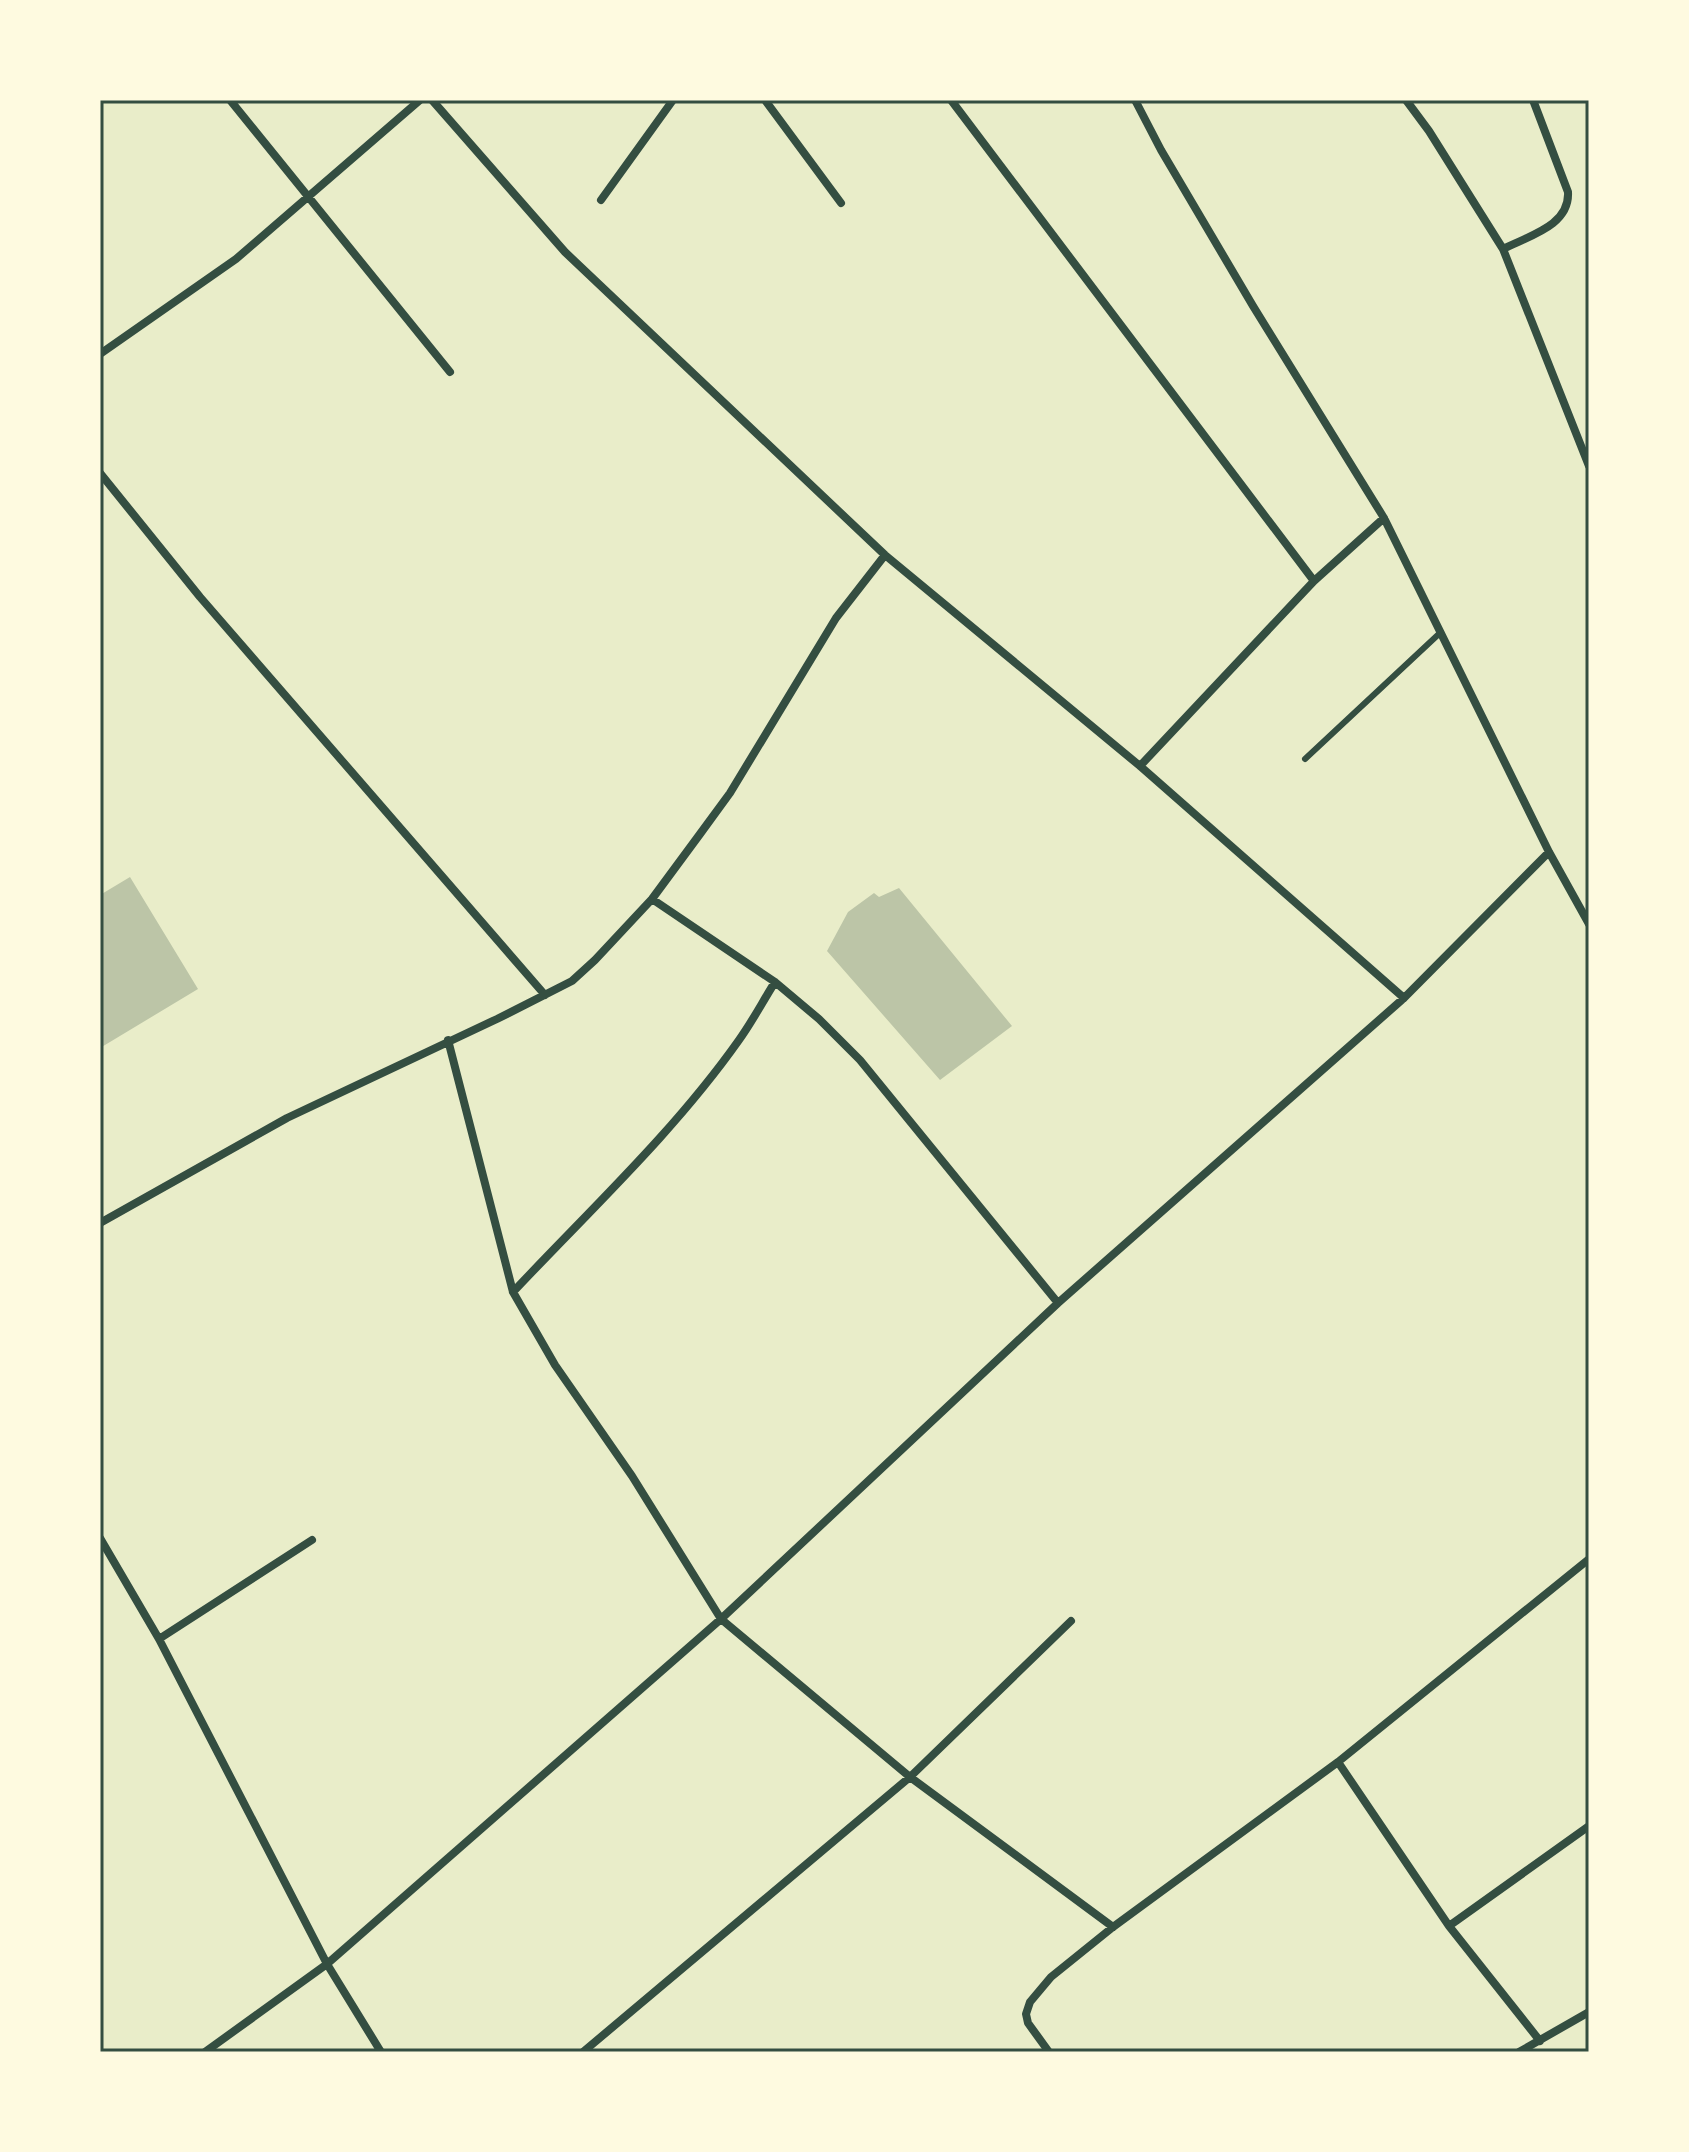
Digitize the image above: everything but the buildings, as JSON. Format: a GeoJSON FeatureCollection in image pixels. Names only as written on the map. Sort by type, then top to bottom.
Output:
{"type":"FeatureCollection","features":[{"type":"Feature","properties":{"kind":"street"},"geometry":{"type":"LineString","coordinates":[[230,100],[450,372]]}},
{"type":"Feature","properties":{"kind":"street"},"geometry":{"type":"LineString","coordinates":[[100,354],[236,259],[420,100]]}},
{"type":"Feature","properties":{"kind":"street"},"geometry":{"type":"LineString","coordinates":[[432,100],[565,252],[885,555],[1140,766],[1404,998]]}},
{"type":"Feature","properties":{"kind":"street"},"geometry":{"type":"LineString","coordinates":[[601,200],[673,100]]}},
{"type":"Feature","properties":{"kind":"street"},"geometry":{"type":"LineString","coordinates":[[765,100],[841,203]]}},
{"type":"Feature","properties":{"kind":"street"},"geometry":{"type":"LineString","coordinates":[[951,100],[1314,581]]}},
{"type":"Feature","properties":{"kind":"street"},"geometry":{"type":"LineString","coordinates":[[1135,100],[1245,293],[1384,518],[1549,852],[1589,924]]}},
{"type":"Feature","properties":{"kind":"street"},"geometry":{"type":"LineString","coordinates":[[1406,100],[1503,249],[1589,466]]}},
{"type":"Feature","properties":{"kind":"street"},"geometry":{"type":"LineString","coordinates":[[1503,249],[1558,221],[1565,212],[1568,192],[1533,100]]}},
{"type":"Feature","properties":{"kind":"street"},"geometry":{"type":"LineString","coordinates":[[100,473],[200,597],[545,995]]}},
{"type":"Feature","properties":{"kind":"street"},"geometry":{"type":"LineString","coordinates":[[1140,766],[1314,581],[1384,518]]}},
{"type":"Feature","properties":{"kind":"street"},"geometry":{"type":"LineString","coordinates":[[100,1223],[287,1118],[572,981],[652,899],[730,793],[836,618],[885,555]]}},
{"type":"Feature","properties":{"kind":"street"},"geometry":{"type":"LineString","coordinates":[[205,2052],[327,1964],[721,1619],[1058,1303],[1404,998],[1549,852]]}},
{"type":"Feature","properties":{"kind":"street"},"geometry":{"type":"LineString","coordinates":[[652,899],[775,982],[819,1019],[860,1060],[1058,1303]]}},
{"type":"Feature","properties":{"kind":"street"},"geometry":{"type":"LineString","coordinates":[[513,1292],[693,1100],[741,1038],[775,982]]}},
{"type":"Feature","properties":{"kind":"street"},"geometry":{"type":"LineString","coordinates":[[448,1040],[513,1292],[555,1365],[632,1476],[721,1619],[910,1777],[1113,1927]]}},
{"type":"Feature","properties":{"kind":"street"},"geometry":{"type":"LineString","coordinates":[[100,1538],[159,1639],[327,1964],[381,2052]]}},
{"type":"Feature","properties":{"kind":"street"},"geometry":{"type":"LineString","coordinates":[[159,1639],[312,1540]]}},
{"type":"Feature","properties":{"kind":"street"},"geometry":{"type":"LineString","coordinates":[[1049,2052],[1028,2023],[1026,2014],[1030,2002],[1051,1977],[1113,1927],[1338,1762],[1589,1559]]}},
{"type":"Feature","properties":{"kind":"street"},"geometry":{"type":"LineString","coordinates":[[583,2052],[910,1777],[1071,1621]]}},
{"type":"Feature","properties":{"kind":"street"},"geometry":{"type":"LineString","coordinates":[[1338,1762],[1449,1926],[1540,2041]]}},
{"type":"Feature","properties":{"kind":"street"},"geometry":{"type":"LineString","coordinates":[[1449,1926],[1589,1826]]}},
{"type":"Feature","properties":{"kind":"street"},"geometry":{"type":"LineString","coordinates":[[1519,2052],[1589,2012]]}},
{"type":"Feature","properties":{"kind":"lane"},"geometry":{"type":"LineString","coordinates":[[1305,759],[1441,632]]}}]}
